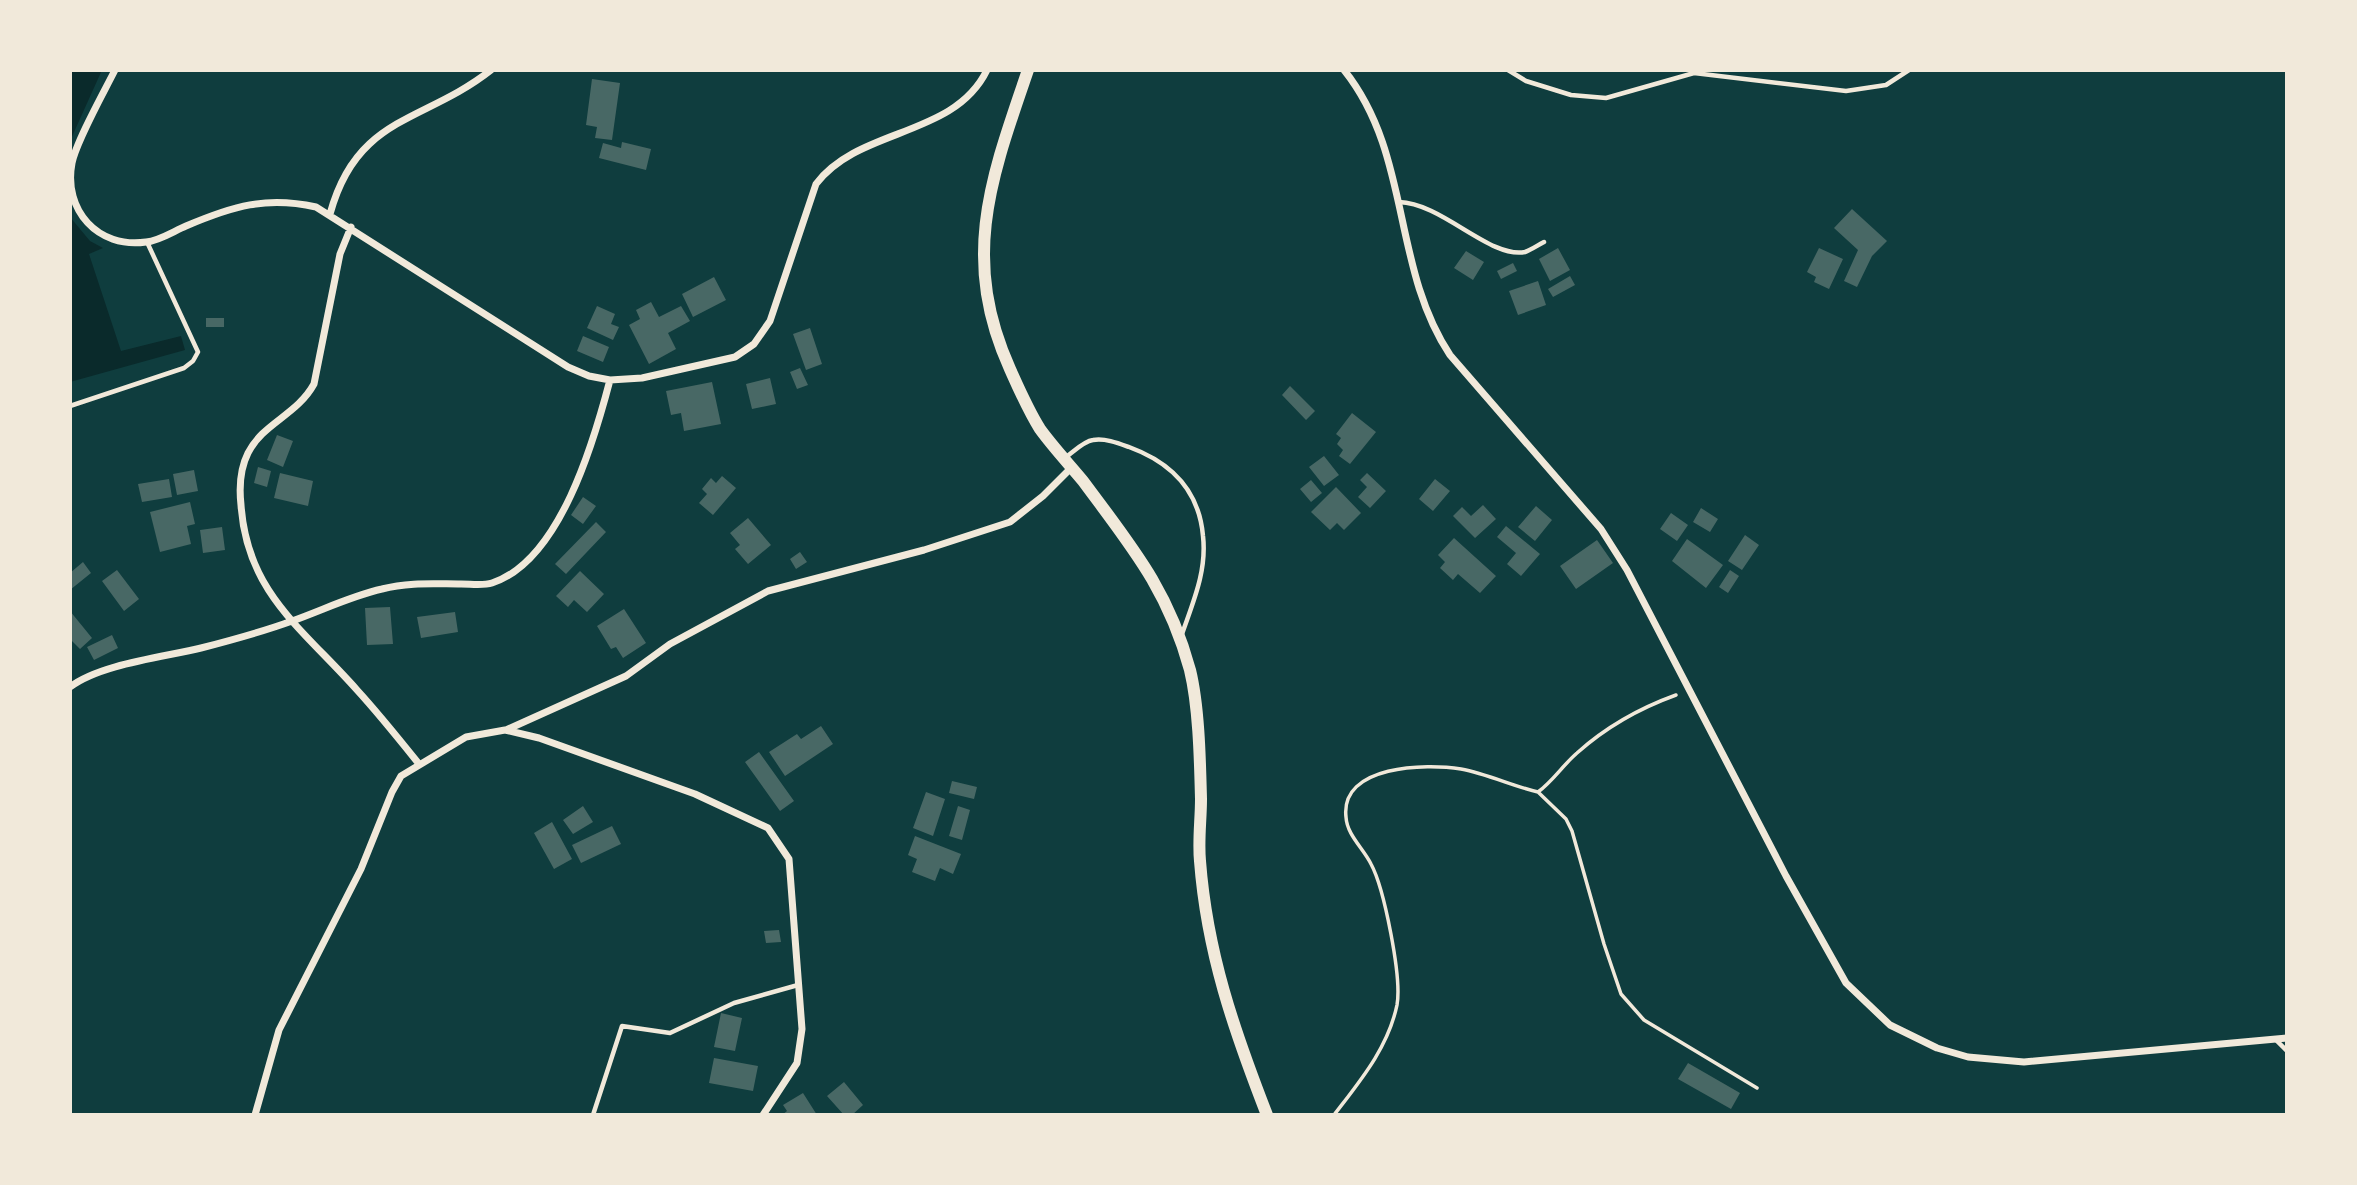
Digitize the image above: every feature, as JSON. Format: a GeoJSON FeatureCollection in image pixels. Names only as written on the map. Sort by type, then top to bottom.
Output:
{"type":"FeatureCollection","features":[{"type":"Feature","properties":{"kind":"main road"},"geometry":{"type":"LineString","coordinates":[[1028,70],[990,194],[983,249],[984,286],[1001,349],[1026,405],[1041,429],[1129,540],[1158,587],[1180,638],[1192,686],[1201,799],[1199,859],[1218,979],[1267,1115]]}},
{"type":"Feature","properties":{"kind":"street"},"geometry":{"type":"LineString","coordinates":[[115,70],[72,161],[71,185],[74,201],[93,230],[105,237],[147,242],[251,203],[293,202],[316,207],[568,367],[589,376],[610,380],[642,378],[735,357],[754,344],[770,321],[816,184],[830,166],[858,148],[931,121],[952,108],[987,70]]}},
{"type":"Feature","properties":{"kind":"street"},"geometry":{"type":"LineString","coordinates":[[330,214],[335,195],[356,159],[382,131],[491,70]]}},
{"type":"Feature","properties":{"kind":"street"},"geometry":{"type":"LineString","coordinates":[[1344,70],[1361,91],[1387,150],[1411,268],[1433,328],[1450,355],[1601,529],[1627,570],[1786,876],[1846,984],[1868,1007],[1900,1030],[1937,1048],[1968,1057],[2024,1062],[2287,1038]]}},
{"type":"Feature","properties":{"kind":"street"},"geometry":{"type":"LineString","coordinates":[[351,227],[340,254],[314,384],[304,402],[258,437],[247,455],[239,484],[245,543],[259,577],[274,601],[419,764]]}},
{"type":"Feature","properties":{"kind":"street"},"geometry":{"type":"LineString","coordinates":[[70,687],[80,680],[116,668],[239,639],[293,621],[358,594],[402,584],[490,584],[513,574],[531,560],[548,538],[562,510],[592,446],[610,380]]}},
{"type":"Feature","properties":{"kind":"street"},"geometry":{"type":"LineString","coordinates":[[255,1115],[279,1030],[361,869],[401,776],[466,737],[505,730],[626,676],[681,638],[768,591],[924,550],[1010,522],[1043,496],[1068,463]]}},
{"type":"Feature","properties":{"kind":"street"},"geometry":{"type":"LineString","coordinates":[[505,730],[539,738],[695,793],[768,828],[789,859],[802,1029],[797,1063],[762,1115]]}},
{"type":"Feature","properties":{"kind":"lane"},"geometry":{"type":"LineString","coordinates":[[1508,70],[1526,81],[1571,95],[1606,98],[1694,73],[1846,91],[1886,85],[1909,70]]}},
{"type":"Feature","properties":{"kind":"lane"},"geometry":{"type":"LineString","coordinates":[[1399,202],[1419,202],[1490,245],[1507,250],[1524,252],[1544,242]]}},
{"type":"Feature","properties":{"kind":"lane"},"geometry":{"type":"LineString","coordinates":[[70,406],[184,368],[193,361],[198,352],[147,242]]}},
{"type":"Feature","properties":{"kind":"lane"},"geometry":{"type":"LineString","coordinates":[[1068,463],[1090,440],[1109,440],[1150,454],[1178,474],[1198,508],[1204,536],[1201,581],[1180,638]]}},
{"type":"Feature","properties":{"kind":"lane"},"geometry":{"type":"LineString","coordinates":[[593,1115],[622,1026],[670,1033],[734,1003],[799,985]]}},
{"type":"Feature","properties":{"kind":"lane"},"geometry":{"type":"LineString","coordinates":[[2274,1038],[2287,1051]]}},
{"type":"Feature","properties":{"kind":"path"},"geometry":{"type":"LineString","coordinates":[[1538,792],[1576,753],[1608,730],[1642,708],[1691,689]]}},
{"type":"Feature","properties":{"kind":"path"},"geometry":{"type":"LineString","coordinates":[[1334,1115],[1367,1073],[1388,1034],[1397,1002],[1396,967],[1376,876],[1348,827],[1346,803],[1359,782],[1372,775],[1435,766],[1495,777],[1538,792],[1566,819],[1572,831],[1621,993],[1644,1020],[1757,1088]]}},
{"type":"Feature","properties":{"kind":"water"},"geometry":{"type":"Polygon","coordinates":[[[70,70],[102,70],[70,141],[70,70]]]}},
{"type":"Feature","properties":{"kind":"water"},"geometry":{"type":"Polygon","coordinates":[[[70,217],[90,241],[103,248],[89,254],[121,351],[181,336],[185,350],[70,382],[70,217]]]}},
{"type":"Feature","properties":{"kind":"building"},"geometry":{"type":"Polygon","coordinates":[[[592,79],[620,83],[612,140],[595,138],[597,127],[586,125],[592,79]]]}},
{"type":"Feature","properties":{"kind":"building"},"geometry":{"type":"Polygon","coordinates":[[[622,142],[651,149],[646,170],[599,158],[603,143],[621,148],[622,142]]]}},
{"type":"Feature","properties":{"kind":"building"},"geometry":{"type":"Polygon","coordinates":[[[1852,209],[1887,241],[1872,256],[1857,287],[1844,281],[1858,250],[1834,228],[1852,209]]]}},
{"type":"Feature","properties":{"kind":"building"},"geometry":{"type":"Polygon","coordinates":[[[1558,248],[1570,270],[1550,281],[1539,259],[1558,248]]]}},
{"type":"Feature","properties":{"kind":"building"},"geometry":{"type":"Polygon","coordinates":[[[1819,248],[1843,259],[1829,289],[1814,282],[1816,277],[1807,272],[1819,248]]]}},
{"type":"Feature","properties":{"kind":"building"},"geometry":{"type":"Polygon","coordinates":[[[1466,251],[1484,262],[1473,280],[1454,268],[1466,251]]]}},
{"type":"Feature","properties":{"kind":"building"},"geometry":{"type":"Polygon","coordinates":[[[1513,263],[1517,271],[1501,279],[1497,271],[1513,263]]]}},
{"type":"Feature","properties":{"kind":"building"},"geometry":{"type":"Polygon","coordinates":[[[1570,276],[1575,285],[1553,297],[1548,289],[1570,276]]]}},
{"type":"Feature","properties":{"kind":"building"},"geometry":{"type":"Polygon","coordinates":[[[714,277],[726,300],[693,317],[682,294],[714,277]]]}},
{"type":"Feature","properties":{"kind":"building"},"geometry":{"type":"Polygon","coordinates":[[[1538,281],[1546,305],[1518,315],[1509,291],[1538,281]]]}},
{"type":"Feature","properties":{"kind":"building"},"geometry":{"type":"Polygon","coordinates":[[[651,302],[659,317],[681,306],[690,321],[668,333],[676,349],[649,364],[629,325],[640,319],[636,310],[651,302]]]}},
{"type":"Feature","properties":{"kind":"building"},"geometry":{"type":"Polygon","coordinates":[[[597,306],[615,314],[611,324],[619,327],[613,340],[587,328],[597,306]]]}},
{"type":"Feature","properties":{"kind":"building"},"geometry":{"type":"Polygon","coordinates":[[[206,318],[224,318],[224,327],[206,327],[206,318]]]}},
{"type":"Feature","properties":{"kind":"building"},"geometry":{"type":"Polygon","coordinates":[[[810,328],[822,364],[806,370],[793,334],[810,328]]]}},
{"type":"Feature","properties":{"kind":"building"},"geometry":{"type":"Polygon","coordinates":[[[583,336],[609,347],[603,362],[577,351],[583,336]]]}},
{"type":"Feature","properties":{"kind":"building"},"geometry":{"type":"Polygon","coordinates":[[[800,368],[808,385],[797,389],[790,372],[800,368]]]}},
{"type":"Feature","properties":{"kind":"building"},"geometry":{"type":"Polygon","coordinates":[[[770,378],[776,404],[752,409],[746,384],[770,378]]]}},
{"type":"Feature","properties":{"kind":"building"},"geometry":{"type":"Polygon","coordinates":[[[712,382],[721,424],[684,431],[681,413],[671,415],[666,391],[712,382]]]}},
{"type":"Feature","properties":{"kind":"building"},"geometry":{"type":"Polygon","coordinates":[[[1290,386],[1315,411],[1306,420],[1282,395],[1290,386]]]}},
{"type":"Feature","properties":{"kind":"building"},"geometry":{"type":"Polygon","coordinates":[[[1352,413],[1376,432],[1350,464],[1339,456],[1343,450],[1337,444],[1341,438],[1336,434],[1352,413]]]}},
{"type":"Feature","properties":{"kind":"building"},"geometry":{"type":"Polygon","coordinates":[[[277,435],[293,441],[283,467],[267,460],[277,435]]]}},
{"type":"Feature","properties":{"kind":"building"},"geometry":{"type":"Polygon","coordinates":[[[1324,456],[1339,475],[1324,486],[1309,467],[1324,456]]]}},
{"type":"Feature","properties":{"kind":"building"},"geometry":{"type":"Polygon","coordinates":[[[258,467],[271,471],[267,487],[254,483],[258,467]]]}},
{"type":"Feature","properties":{"kind":"building"},"geometry":{"type":"Polygon","coordinates":[[[194,470],[198,491],[177,495],[173,474],[194,470]]]}},
{"type":"Feature","properties":{"kind":"building"},"geometry":{"type":"Polygon","coordinates":[[[280,473],[313,481],[308,506],[274,498],[280,473]]]}},
{"type":"Feature","properties":{"kind":"building"},"geometry":{"type":"Polygon","coordinates":[[[1367,473],[1386,491],[1370,508],[1358,497],[1367,487],[1360,480],[1367,473]]]}},
{"type":"Feature","properties":{"kind":"building"},"geometry":{"type":"Polygon","coordinates":[[[722,476],[736,488],[713,515],[699,503],[707,494],[702,489],[711,478],[716,483],[722,476]]]}},
{"type":"Feature","properties":{"kind":"building"},"geometry":{"type":"Polygon","coordinates":[[[169,479],[172,497],[142,502],[138,484],[169,479]]]}},
{"type":"Feature","properties":{"kind":"building"},"geometry":{"type":"Polygon","coordinates":[[[1435,479],[1450,491],[1433,511],[1419,499],[1435,479]]]}},
{"type":"Feature","properties":{"kind":"building"},"geometry":{"type":"Polygon","coordinates":[[[1311,480],[1322,493],[1311,502],[1300,489],[1311,480]]]}},
{"type":"Feature","properties":{"kind":"building"},"geometry":{"type":"Polygon","coordinates":[[[1336,487],[1361,513],[1344,530],[1337,523],[1330,530],[1311,512],[1336,487]]]}},
{"type":"Feature","properties":{"kind":"building"},"geometry":{"type":"Polygon","coordinates":[[[583,497],[596,506],[583,524],[571,515],[583,497]]]}},
{"type":"Feature","properties":{"kind":"building"},"geometry":{"type":"Polygon","coordinates":[[[190,502],[195,524],[187,526],[191,544],[160,552],[150,512],[190,502]]]}},
{"type":"Feature","properties":{"kind":"building"},"geometry":{"type":"Polygon","coordinates":[[[1483,505],[1496,519],[1475,538],[1453,516],[1462,507],[1471,516],[1483,505]]]}},
{"type":"Feature","properties":{"kind":"building"},"geometry":{"type":"Polygon","coordinates":[[[1536,506],[1552,520],[1535,541],[1518,527],[1536,506]]]}},
{"type":"Feature","properties":{"kind":"building"},"geometry":{"type":"Polygon","coordinates":[[[1701,508],[1718,519],[1710,532],[1693,522],[1701,508]]]}},
{"type":"Feature","properties":{"kind":"building"},"geometry":{"type":"Polygon","coordinates":[[[1671,513],[1688,525],[1677,541],[1660,529],[1671,513]]]}},
{"type":"Feature","properties":{"kind":"building"},"geometry":{"type":"Polygon","coordinates":[[[748,518],[771,545],[748,564],[735,549],[740,545],[730,533],[748,518]]]}},
{"type":"Feature","properties":{"kind":"building"},"geometry":{"type":"Polygon","coordinates":[[[596,522],[606,532],[566,574],[555,564],[596,522]]]}},
{"type":"Feature","properties":{"kind":"building"},"geometry":{"type":"Polygon","coordinates":[[[1506,526],[1540,554],[1521,576],[1507,564],[1516,553],[1497,537],[1506,526]]]}},
{"type":"Feature","properties":{"kind":"building"},"geometry":{"type":"Polygon","coordinates":[[[222,527],[225,550],[203,553],[200,530],[222,527]]]}},
{"type":"Feature","properties":{"kind":"building"},"geometry":{"type":"Polygon","coordinates":[[[1745,535],[1759,545],[1742,570],[1728,561],[1745,535]]]}},
{"type":"Feature","properties":{"kind":"building"},"geometry":{"type":"Polygon","coordinates":[[[1454,538],[1496,576],[1480,593],[1458,574],[1453,580],[1440,568],[1445,562],[1438,555],[1454,538]]]}},
{"type":"Feature","properties":{"kind":"building"},"geometry":{"type":"Polygon","coordinates":[[[1687,539],[1723,565],[1706,588],[1672,561],[1687,539]]]}},
{"type":"Feature","properties":{"kind":"building"},"geometry":{"type":"Polygon","coordinates":[[[1597,540],[1613,563],[1576,589],[1560,566],[1597,540]]]}},
{"type":"Feature","properties":{"kind":"building"},"geometry":{"type":"Polygon","coordinates":[[[800,552],[807,562],[796,569],[790,559],[800,552]]]}},
{"type":"Feature","properties":{"kind":"building"},"geometry":{"type":"Polygon","coordinates":[[[83,562],[91,573],[70,590],[70,573],[83,562]]]}},
{"type":"Feature","properties":{"kind":"building"},"geometry":{"type":"Polygon","coordinates":[[[117,570],[139,599],[124,611],[102,581],[117,570]]]}},
{"type":"Feature","properties":{"kind":"building"},"geometry":{"type":"Polygon","coordinates":[[[1730,570],[1739,576],[1728,593],[1719,587],[1730,570]]]}},
{"type":"Feature","properties":{"kind":"building"},"geometry":{"type":"Polygon","coordinates":[[[580,571],[604,594],[587,612],[574,600],[568,607],[556,596],[580,571]]]}},
{"type":"Feature","properties":{"kind":"building"},"geometry":{"type":"Polygon","coordinates":[[[390,607],[393,644],[367,645],[365,608],[390,607]]]}},
{"type":"Feature","properties":{"kind":"building"},"geometry":{"type":"Polygon","coordinates":[[[624,609],[646,643],[623,658],[616,647],[611,649],[597,626],[624,609]]]}},
{"type":"Feature","properties":{"kind":"building"},"geometry":{"type":"Polygon","coordinates":[[[70,611],[92,638],[80,649],[70,639],[70,611]]]}},
{"type":"Feature","properties":{"kind":"building"},"geometry":{"type":"Polygon","coordinates":[[[455,612],[458,632],[421,638],[417,617],[455,612]]]}},
{"type":"Feature","properties":{"kind":"building"},"geometry":{"type":"Polygon","coordinates":[[[112,635],[118,648],[94,660],[87,647],[112,635]]]}},
{"type":"Feature","properties":{"kind":"building"},"geometry":{"type":"Polygon","coordinates":[[[821,726],[833,744],[785,776],[769,752],[797,734],[801,739],[821,726]]]}},
{"type":"Feature","properties":{"kind":"building"},"geometry":{"type":"Polygon","coordinates":[[[759,752],[794,801],[780,811],[745,762],[759,752]]]}},
{"type":"Feature","properties":{"kind":"building"},"geometry":{"type":"Polygon","coordinates":[[[952,781],[977,787],[974,799],[949,793],[952,781]]]}},
{"type":"Feature","properties":{"kind":"building"},"geometry":{"type":"Polygon","coordinates":[[[926,792],[945,799],[933,836],[913,828],[926,792]]]}},
{"type":"Feature","properties":{"kind":"building"},"geometry":{"type":"Polygon","coordinates":[[[583,806],[593,822],[573,834],[563,820],[583,806]]]}},
{"type":"Feature","properties":{"kind":"building"},"geometry":{"type":"Polygon","coordinates":[[[958,806],[970,810],[962,840],[949,836],[958,806]]]}},
{"type":"Feature","properties":{"kind":"building"},"geometry":{"type":"Polygon","coordinates":[[[552,822],[572,859],[554,869],[534,833],[552,822]]]}},
{"type":"Feature","properties":{"kind":"building"},"geometry":{"type":"Polygon","coordinates":[[[612,826],[621,844],[581,863],[572,845],[612,826]]]}},
{"type":"Feature","properties":{"kind":"building"},"geometry":{"type":"Polygon","coordinates":[[[915,836],[961,854],[953,874],[940,868],[935,881],[912,872],[917,859],[908,855],[915,836]]]}},
{"type":"Feature","properties":{"kind":"building"},"geometry":{"type":"Polygon","coordinates":[[[779,930],[781,942],[766,943],[764,931],[779,930]]]}},
{"type":"Feature","properties":{"kind":"building"},"geometry":{"type":"Polygon","coordinates":[[[721,1013],[742,1018],[735,1051],[714,1047],[721,1013]]]}},
{"type":"Feature","properties":{"kind":"building"},"geometry":{"type":"Polygon","coordinates":[[[714,1058],[758,1066],[753,1091],[709,1083],[714,1058]]]}},
{"type":"Feature","properties":{"kind":"building"},"geometry":{"type":"Polygon","coordinates":[[[1688,1063],[1740,1093],[1731,1109],[1678,1079],[1688,1063]]]}},
{"type":"Feature","properties":{"kind":"building"},"geometry":{"type":"Polygon","coordinates":[[[844,1082],[863,1105],[852,1115],[844,1115],[827,1096],[844,1082]]]}},
{"type":"Feature","properties":{"kind":"building"},"geometry":{"type":"Polygon","coordinates":[[[803,1093],[817,1115],[782,1115],[787,1111],[783,1105],[803,1093]]]}}]}
